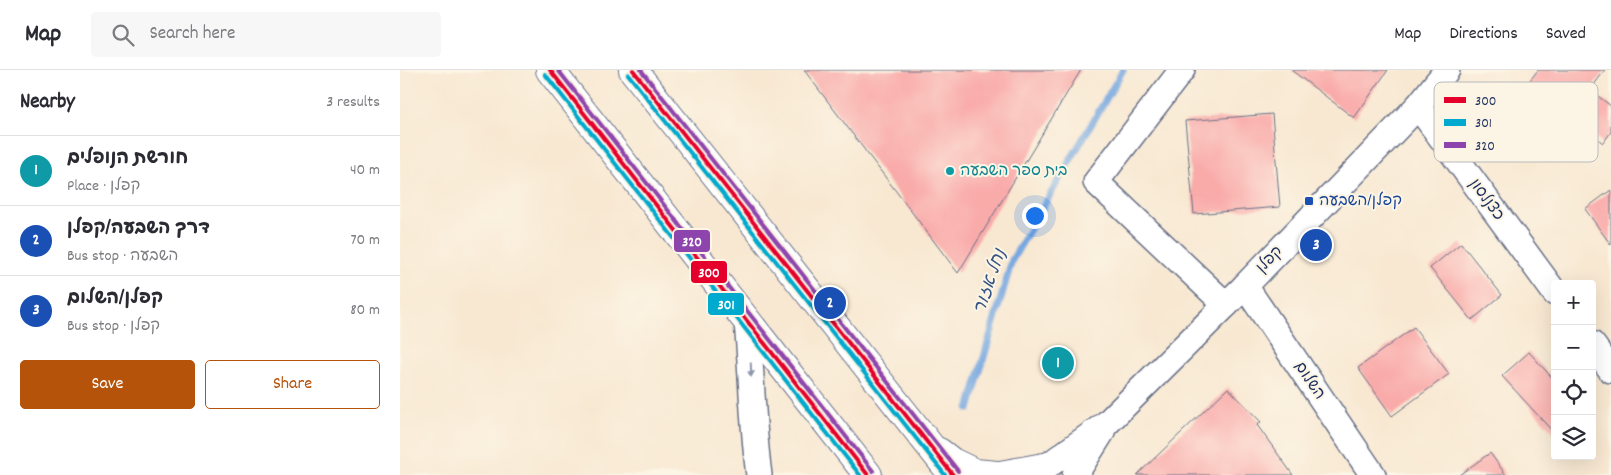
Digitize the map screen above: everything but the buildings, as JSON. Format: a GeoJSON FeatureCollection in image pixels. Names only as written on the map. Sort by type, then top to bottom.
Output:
{"type":"FeatureCollection","features":[{"type":"Feature","properties":{"kind":"highway"},"geometry":{"type":"LineString","coordinates":[[550,70],[868,475]]}},
{"type":"Feature","properties":{"kind":"highway"},"geometry":{"type":"LineString","coordinates":[[633,70],[953,475]]}},
{"type":"Feature","properties":{"kind":"highway"},"geometry":{"type":"LineString","coordinates":[[931,447],[952,462],[974,473],[999,475],[1039,471]]}},
{"type":"Feature","properties":{"kind":"street"},"geometry":{"type":"LineString","coordinates":[[1182,70],[1096,182],[1226,306]]}},
{"type":"Feature","properties":{"kind":"street","name":"קפלן"},"geometry":{"type":"LineString","coordinates":[[1437,82],[1447,70]]}},
{"type":"Feature","properties":{"kind":"street","name":"קפלן"},"geometry":{"type":"LineString","coordinates":[[1039,471],[1107,423],[1226,306],[1418,106],[1434,86]]}},
{"type":"Feature","properties":{"kind":"street","name":"כצנלסון"},"geometry":{"type":"LineString","coordinates":[[1418,106],[1434,128]]}},
{"type":"Feature","properties":{"kind":"street","name":"כצנלסון"},"geometry":{"type":"LineString","coordinates":[[1459,162],[1551,288]]}},
{"type":"Feature","properties":{"kind":"street","name":"השלום"},"geometry":{"type":"LineString","coordinates":[[1245,286],[1373,475]]}},
{"type":"Feature","properties":{"kind":"street"},"geometry":{"type":"LineString","coordinates":[[747,322],[753,423],[759,475]]}},
{"type":"Feature","properties":{"kind":"street"},"geometry":{"type":"LineString","coordinates":[[1596,349],[1611,370]]}},
{"type":"Feature","properties":{"kind":"street","name":"קפלן"},"geometry":{"type":"LineString","coordinates":[[1075,475],[1107,423]]}},
{"type":"Feature","properties":{"kind":"waterway","name":"נחל אזור"},"geometry":{"type":"LineString","coordinates":[[969,409],[1012,260],[1123,70]]}},
{"type":"Feature","properties":{"kind":"transit line","name":"300"},"geometry":{"type":"LineString","coordinates":[[550,70],[868,475]]}},
{"type":"Feature","properties":{"kind":"transit line","name":"320"},"geometry":{"type":"LineString","coordinates":[[558,70],[873,471]]}},
{"type":"Feature","properties":{"kind":"transit line","name":"300"},"geometry":{"type":"LineString","coordinates":[[633,70],[953,475]]}},
{"type":"Feature","properties":{"kind":"transit line","name":"320"},"geometry":{"type":"LineString","coordinates":[[641,70],[958,471]]}},
{"type":"Feature","properties":{"kind":"transit line","name":"301"},"geometry":{"type":"LineString","coordinates":[[545,74],[860,475]]}},
{"type":"Feature","properties":{"kind":"transit line","name":"301"},"geometry":{"type":"LineString","coordinates":[[628,74],[945,475]]}},
{"type":"Feature","properties":{"kind":"place","name":"בית ספר השבעה"},"geometry":{"type":"Point","coordinates":[950,171]}},
{"type":"Feature","properties":{"kind":"place","name":"קפלן/השבעה"},"geometry":{"type":"Point","coordinates":[1309,201]}},
{"type":"Feature","properties":{"kind":"place","name":"קפלן/השלום"},"geometry":{"type":"Point","coordinates":[1316,245]}},
{"type":"Feature","properties":{"kind":"place","name":"דרך השבעה/קפלן"},"geometry":{"type":"Point","coordinates":[830,303]}},
{"type":"Feature","properties":{"kind":"place","name":"חורשת הנופלים"},"geometry":{"type":"Point","coordinates":[1058,363]}}]}
